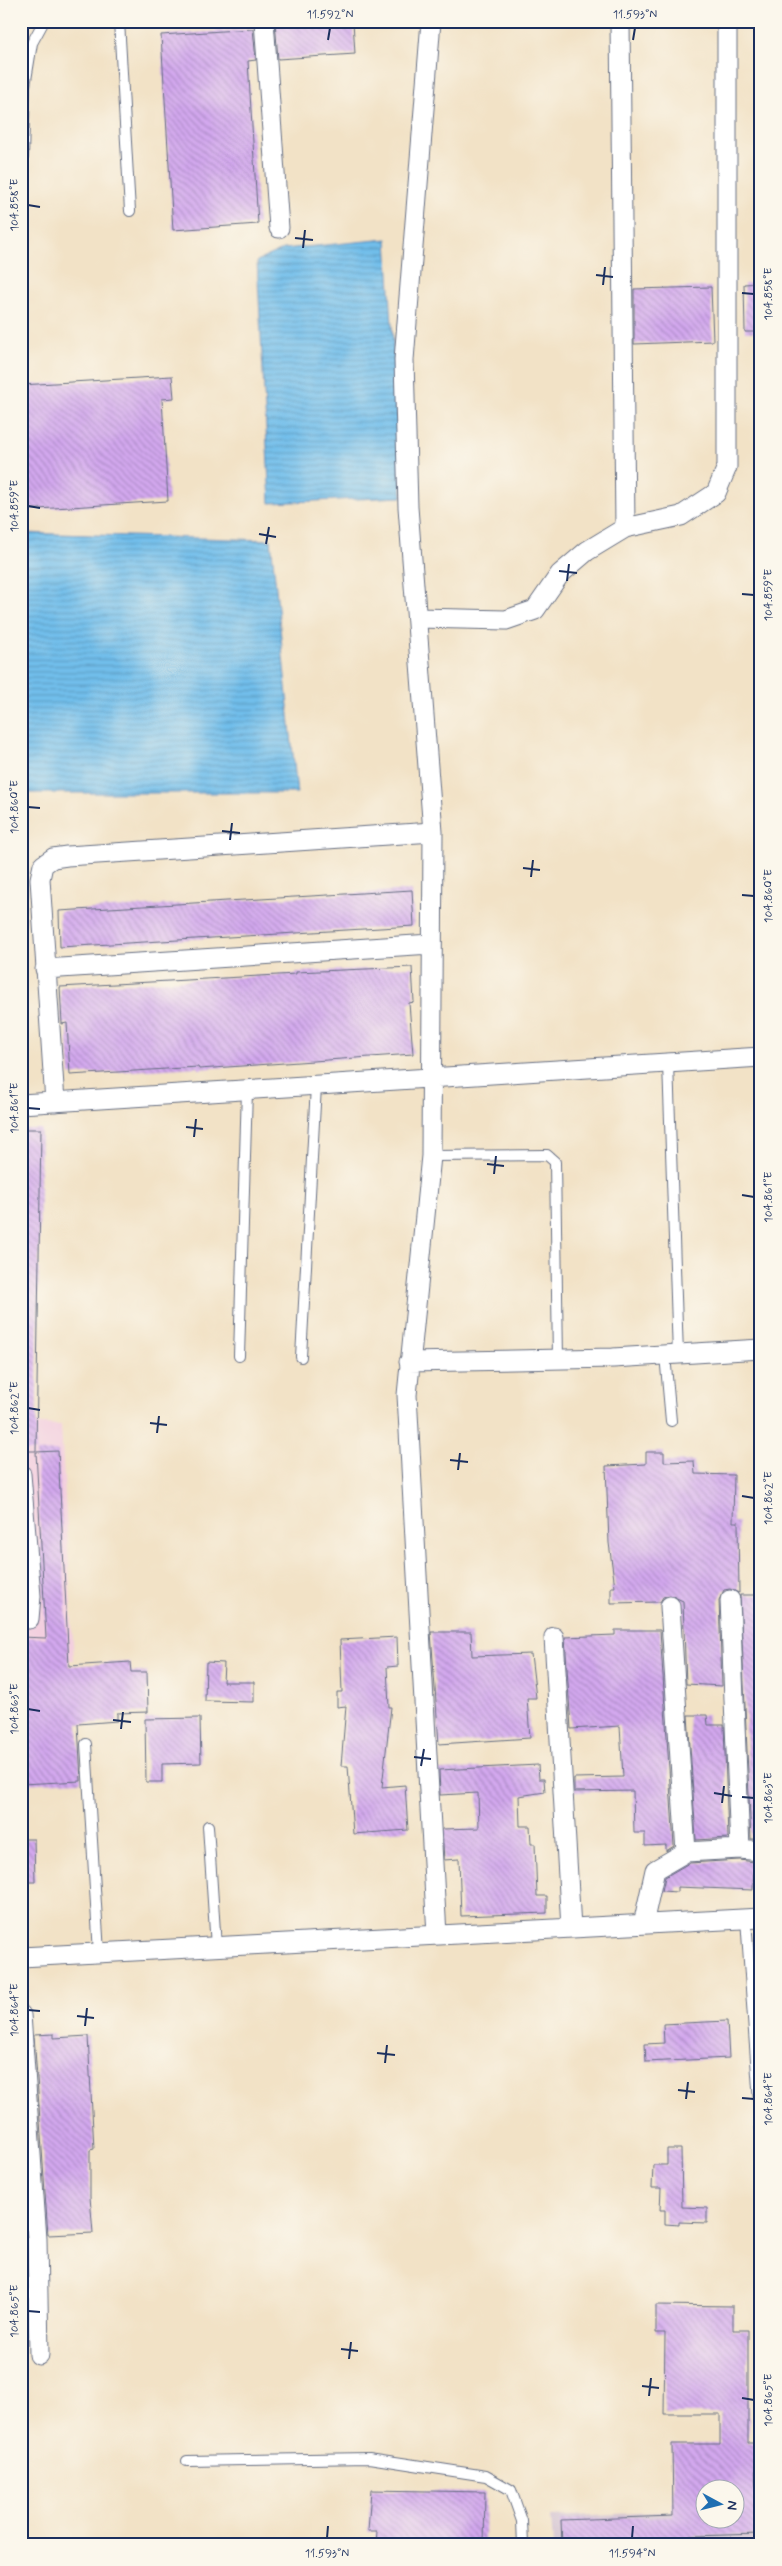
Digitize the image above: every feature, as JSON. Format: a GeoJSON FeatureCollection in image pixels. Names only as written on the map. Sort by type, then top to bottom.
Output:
{"type":"FeatureCollection","features":[{"type":"Feature","properties":{"kind":"street"},"geometry":{"type":"LineString","coordinates":[[264,21],[279,228]]}},
{"type":"Feature","properties":{"kind":"street"},"geometry":{"type":"LineString","coordinates":[[431,21],[404,360],[408,507],[433,832],[431,1156],[407,1395],[437,1935]]}},
{"type":"Feature","properties":{"kind":"street"},"geometry":{"type":"LineString","coordinates":[[620,21],[625,528]]}},
{"type":"Feature","properties":{"kind":"street"},"geometry":{"type":"LineString","coordinates":[[418,618],[506,620],[535,610],[560,574],[587,551],[625,528],[681,516],[716,493],[727,467],[727,21]]}},
{"type":"Feature","properties":{"kind":"street"},"geometry":{"type":"LineString","coordinates":[[55,1102],[40,879],[43,865],[53,858],[433,832]]}},
{"type":"Feature","properties":{"kind":"street"},"geometry":{"type":"LineString","coordinates":[[45,969],[431,944]]}},
{"type":"Feature","properties":{"kind":"street"},"geometry":{"type":"LineString","coordinates":[[21,1104],[761,1057]]}},
{"type":"Feature","properties":{"kind":"street"},"geometry":{"type":"LineString","coordinates":[[409,1362],[671,1355],[761,1349]]}},
{"type":"Feature","properties":{"kind":"street"},"geometry":{"type":"LineString","coordinates":[[21,1474],[31,1596],[25,1620]]}},
{"type":"Feature","properties":{"kind":"street"},"geometry":{"type":"LineString","coordinates":[[730,1600],[740,1849]]}},
{"type":"Feature","properties":{"kind":"street"},"geometry":{"type":"LineString","coordinates":[[670,1606],[686,1852]]}},
{"type":"Feature","properties":{"kind":"street"},"geometry":{"type":"LineString","coordinates":[[554,1637],[571,1928]]}},
{"type":"Feature","properties":{"kind":"street"},"geometry":{"type":"LineString","coordinates":[[643,1924],[655,1870],[686,1852],[740,1849],[761,1850]]}},
{"type":"Feature","properties":{"kind":"street"},"geometry":{"type":"LineString","coordinates":[[21,1957],[753,1918]]}},
{"type":"Feature","properties":{"kind":"street"},"geometry":{"type":"LineString","coordinates":[[21,2015],[29,2242],[39,2355]]}},
{"type":"Feature","properties":{"kind":"lane"},"geometry":{"type":"LineString","coordinates":[[23,157],[25,86],[32,43],[44,21]]}},
{"type":"Feature","properties":{"kind":"lane"},"geometry":{"type":"LineString","coordinates":[[119,21],[130,211]]}},
{"type":"Feature","properties":{"kind":"lane"},"geometry":{"type":"LineString","coordinates":[[668,1063],[671,1421]]}},
{"type":"Feature","properties":{"kind":"lane"},"geometry":{"type":"LineString","coordinates":[[302,1357],[316,1086]]}},
{"type":"Feature","properties":{"kind":"lane"},"geometry":{"type":"LineString","coordinates":[[239,1356],[247,1090]]}},
{"type":"Feature","properties":{"kind":"lane"},"geometry":{"type":"LineString","coordinates":[[431,1156],[547,1155],[555,1162],[558,1359]]}},
{"type":"Feature","properties":{"kind":"lane"},"geometry":{"type":"LineString","coordinates":[[86,1744],[99,1953]]}},
{"type":"Feature","properties":{"kind":"lane"},"geometry":{"type":"LineString","coordinates":[[208,1826],[216,1947]]}},
{"type":"Feature","properties":{"kind":"lane"},"geometry":{"type":"LineString","coordinates":[[753,1918],[761,2132]]}},
{"type":"Feature","properties":{"kind":"lane"},"geometry":{"type":"LineString","coordinates":[[187,2461],[369,2458],[486,2476],[511,2490],[522,2521],[523,2545]]}},
{"type":"Feature","properties":{"kind":"shaded area"},"geometry":{"type":"Polygon","coordinates":[[[21,1423],[61,1425],[74,1660],[21,1659],[21,1423]]]}},
{"type":"Feature","properties":{"kind":"shaded area"},"geometry":{"type":"Polygon","coordinates":[[[761,2508],[761,2545],[553,2545],[551,2517],[694,2510],[694,2528],[744,2528],[744,2509],[761,2508]]]}},
{"type":"Feature","properties":{"kind":"water"},"geometry":{"type":"Polygon","coordinates":[[[387,239],[402,497],[270,503],[257,261],[284,249],[387,239]]]}},
{"type":"Feature","properties":{"kind":"water"},"geometry":{"type":"Polygon","coordinates":[[[21,533],[271,540],[297,793],[21,793],[21,533]]]}},
{"type":"Feature","properties":{"kind":"building"},"geometry":{"type":"Polygon","coordinates":[[[275,21],[353,21],[355,54],[278,59],[275,21]]]}},
{"type":"Feature","properties":{"kind":"building"},"geometry":{"type":"Polygon","coordinates":[[[253,29],[256,60],[248,61],[258,224],[173,230],[161,35],[253,29]]]}},
{"type":"Feature","properties":{"kind":"building"},"geometry":{"type":"Polygon","coordinates":[[[761,283],[761,332],[745,332],[744,284],[761,283]]]}},
{"type":"Feature","properties":{"kind":"building"},"geometry":{"type":"Polygon","coordinates":[[[711,287],[713,341],[634,344],[634,289],[711,287]]]}},
{"type":"Feature","properties":{"kind":"building"},"geometry":{"type":"Polygon","coordinates":[[[172,376],[174,398],[162,399],[168,501],[21,510],[21,385],[172,376]]]}},
{"type":"Feature","properties":{"kind":"building"},"geometry":{"type":"Polygon","coordinates":[[[412,890],[414,926],[60,947],[59,911],[412,890]]]}},
{"type":"Feature","properties":{"kind":"building"},"geometry":{"type":"Polygon","coordinates":[[[412,967],[414,1002],[409,1003],[413,1054],[199,1069],[198,1067],[70,1075],[67,1023],[62,1024],[60,987],[296,974],[296,972],[412,967]]]}},
{"type":"Feature","properties":{"kind":"building"},"geometry":{"type":"Polygon","coordinates":[[[21,1129],[41,1129],[36,1451],[21,1451],[21,1129]]]}},
{"type":"Feature","properties":{"kind":"building"},"geometry":{"type":"Polygon","coordinates":[[[58,1451],[69,1666],[130,1662],[131,1672],[147,1672],[148,1712],[117,1713],[117,1721],[78,1724],[81,1781],[21,1784],[21,1637],[46,1638],[36,1452],[58,1451]]]}},
{"type":"Feature","properties":{"kind":"building"},"geometry":{"type":"Polygon","coordinates":[[[646,1452],[664,1452],[664,1462],[694,1461],[695,1474],[734,1475],[733,1522],[738,1522],[739,1593],[730,1589],[724,1590],[719,1600],[722,1686],[686,1684],[683,1601],[670,1595],[663,1597],[660,1602],[611,1603],[611,1587],[615,1587],[609,1543],[606,1466],[646,1464],[646,1452]]]}},
{"type":"Feature","properties":{"kind":"building"},"geometry":{"type":"Polygon","coordinates":[[[740,1595],[761,1595],[761,1839],[751,1839],[740,1595]]]}},
{"type":"Feature","properties":{"kind":"building"},"geometry":{"type":"Polygon","coordinates":[[[615,1630],[660,1630],[674,1846],[666,1851],[666,1845],[645,1846],[645,1833],[634,1833],[633,1791],[574,1792],[574,1778],[623,1777],[620,1726],[571,1729],[565,1637],[615,1635],[615,1630]]]}},
{"type":"Feature","properties":{"kind":"building"},"geometry":{"type":"Polygon","coordinates":[[[431,1632],[471,1632],[472,1656],[531,1654],[536,1698],[527,1698],[530,1738],[439,1744],[431,1632]]]}},
{"type":"Feature","properties":{"kind":"building"},"geometry":{"type":"Polygon","coordinates":[[[397,1637],[398,1666],[387,1667],[389,1707],[391,1707],[382,1787],[405,1785],[408,1830],[353,1834],[348,1766],[341,1766],[346,1706],[337,1707],[337,1692],[342,1692],[340,1640],[397,1637]]]}},
{"type":"Feature","properties":{"kind":"building"},"geometry":{"type":"Polygon","coordinates":[[[206,1662],[224,1663],[223,1682],[254,1682],[254,1702],[205,1701],[206,1662]]]}},
{"type":"Feature","properties":{"kind":"building"},"geometry":{"type":"Polygon","coordinates":[[[688,1715],[707,1715],[708,1725],[724,1725],[728,1838],[696,1840],[688,1715]]]}},
{"type":"Feature","properties":{"kind":"building"},"geometry":{"type":"Polygon","coordinates":[[[200,1718],[201,1763],[162,1764],[162,1782],[146,1782],[145,1719],[200,1718]]]}},
{"type":"Feature","properties":{"kind":"building"},"geometry":{"type":"Polygon","coordinates":[[[538,1765],[539,1779],[544,1779],[545,1792],[519,1796],[520,1826],[530,1826],[531,1844],[535,1844],[537,1896],[547,1896],[547,1913],[461,1916],[459,1859],[444,1860],[442,1829],[479,1828],[478,1793],[440,1795],[439,1770],[538,1765]]]}},
{"type":"Feature","properties":{"kind":"building"},"geometry":{"type":"Polygon","coordinates":[[[21,1839],[34,1839],[35,1882],[21,1882],[21,1839]]]}},
{"type":"Feature","properties":{"kind":"building"},"geometry":{"type":"Polygon","coordinates":[[[740,1860],[754,1862],[753,1890],[677,1887],[677,1892],[662,1891],[665,1877],[689,1863],[740,1860]]]}},
{"type":"Feature","properties":{"kind":"building"},"geometry":{"type":"Polygon","coordinates":[[[727,2021],[729,2058],[646,2062],[645,2044],[664,2043],[663,2024],[727,2021]]]}},
{"type":"Feature","properties":{"kind":"building"},"geometry":{"type":"Polygon","coordinates":[[[54,2034],[54,2038],[88,2036],[94,2149],[90,2150],[90,2197],[93,2233],[48,2235],[34,2035],[54,2034]]]}},
{"type":"Feature","properties":{"kind":"building"},"geometry":{"type":"Polygon","coordinates":[[[667,2149],[681,2149],[682,2207],[707,2208],[707,2223],[679,2222],[679,2225],[665,2224],[665,2210],[660,2210],[661,2188],[652,2188],[653,2165],[667,2165],[667,2149]]]}},
{"type":"Feature","properties":{"kind":"building"},"geometry":{"type":"Polygon","coordinates":[[[656,2305],[733,2306],[733,2330],[748,2330],[748,2443],[755,2443],[756,2513],[761,2513],[761,2534],[691,2536],[691,2545],[562,2545],[561,2520],[673,2516],[672,2444],[720,2444],[720,2414],[664,2414],[665,2333],[656,2333],[656,2305]]]}},
{"type":"Feature","properties":{"kind":"building"},"geometry":{"type":"Polygon","coordinates":[[[371,2490],[485,2492],[484,2545],[376,2545],[377,2531],[368,2531],[371,2490]]]}}]}
